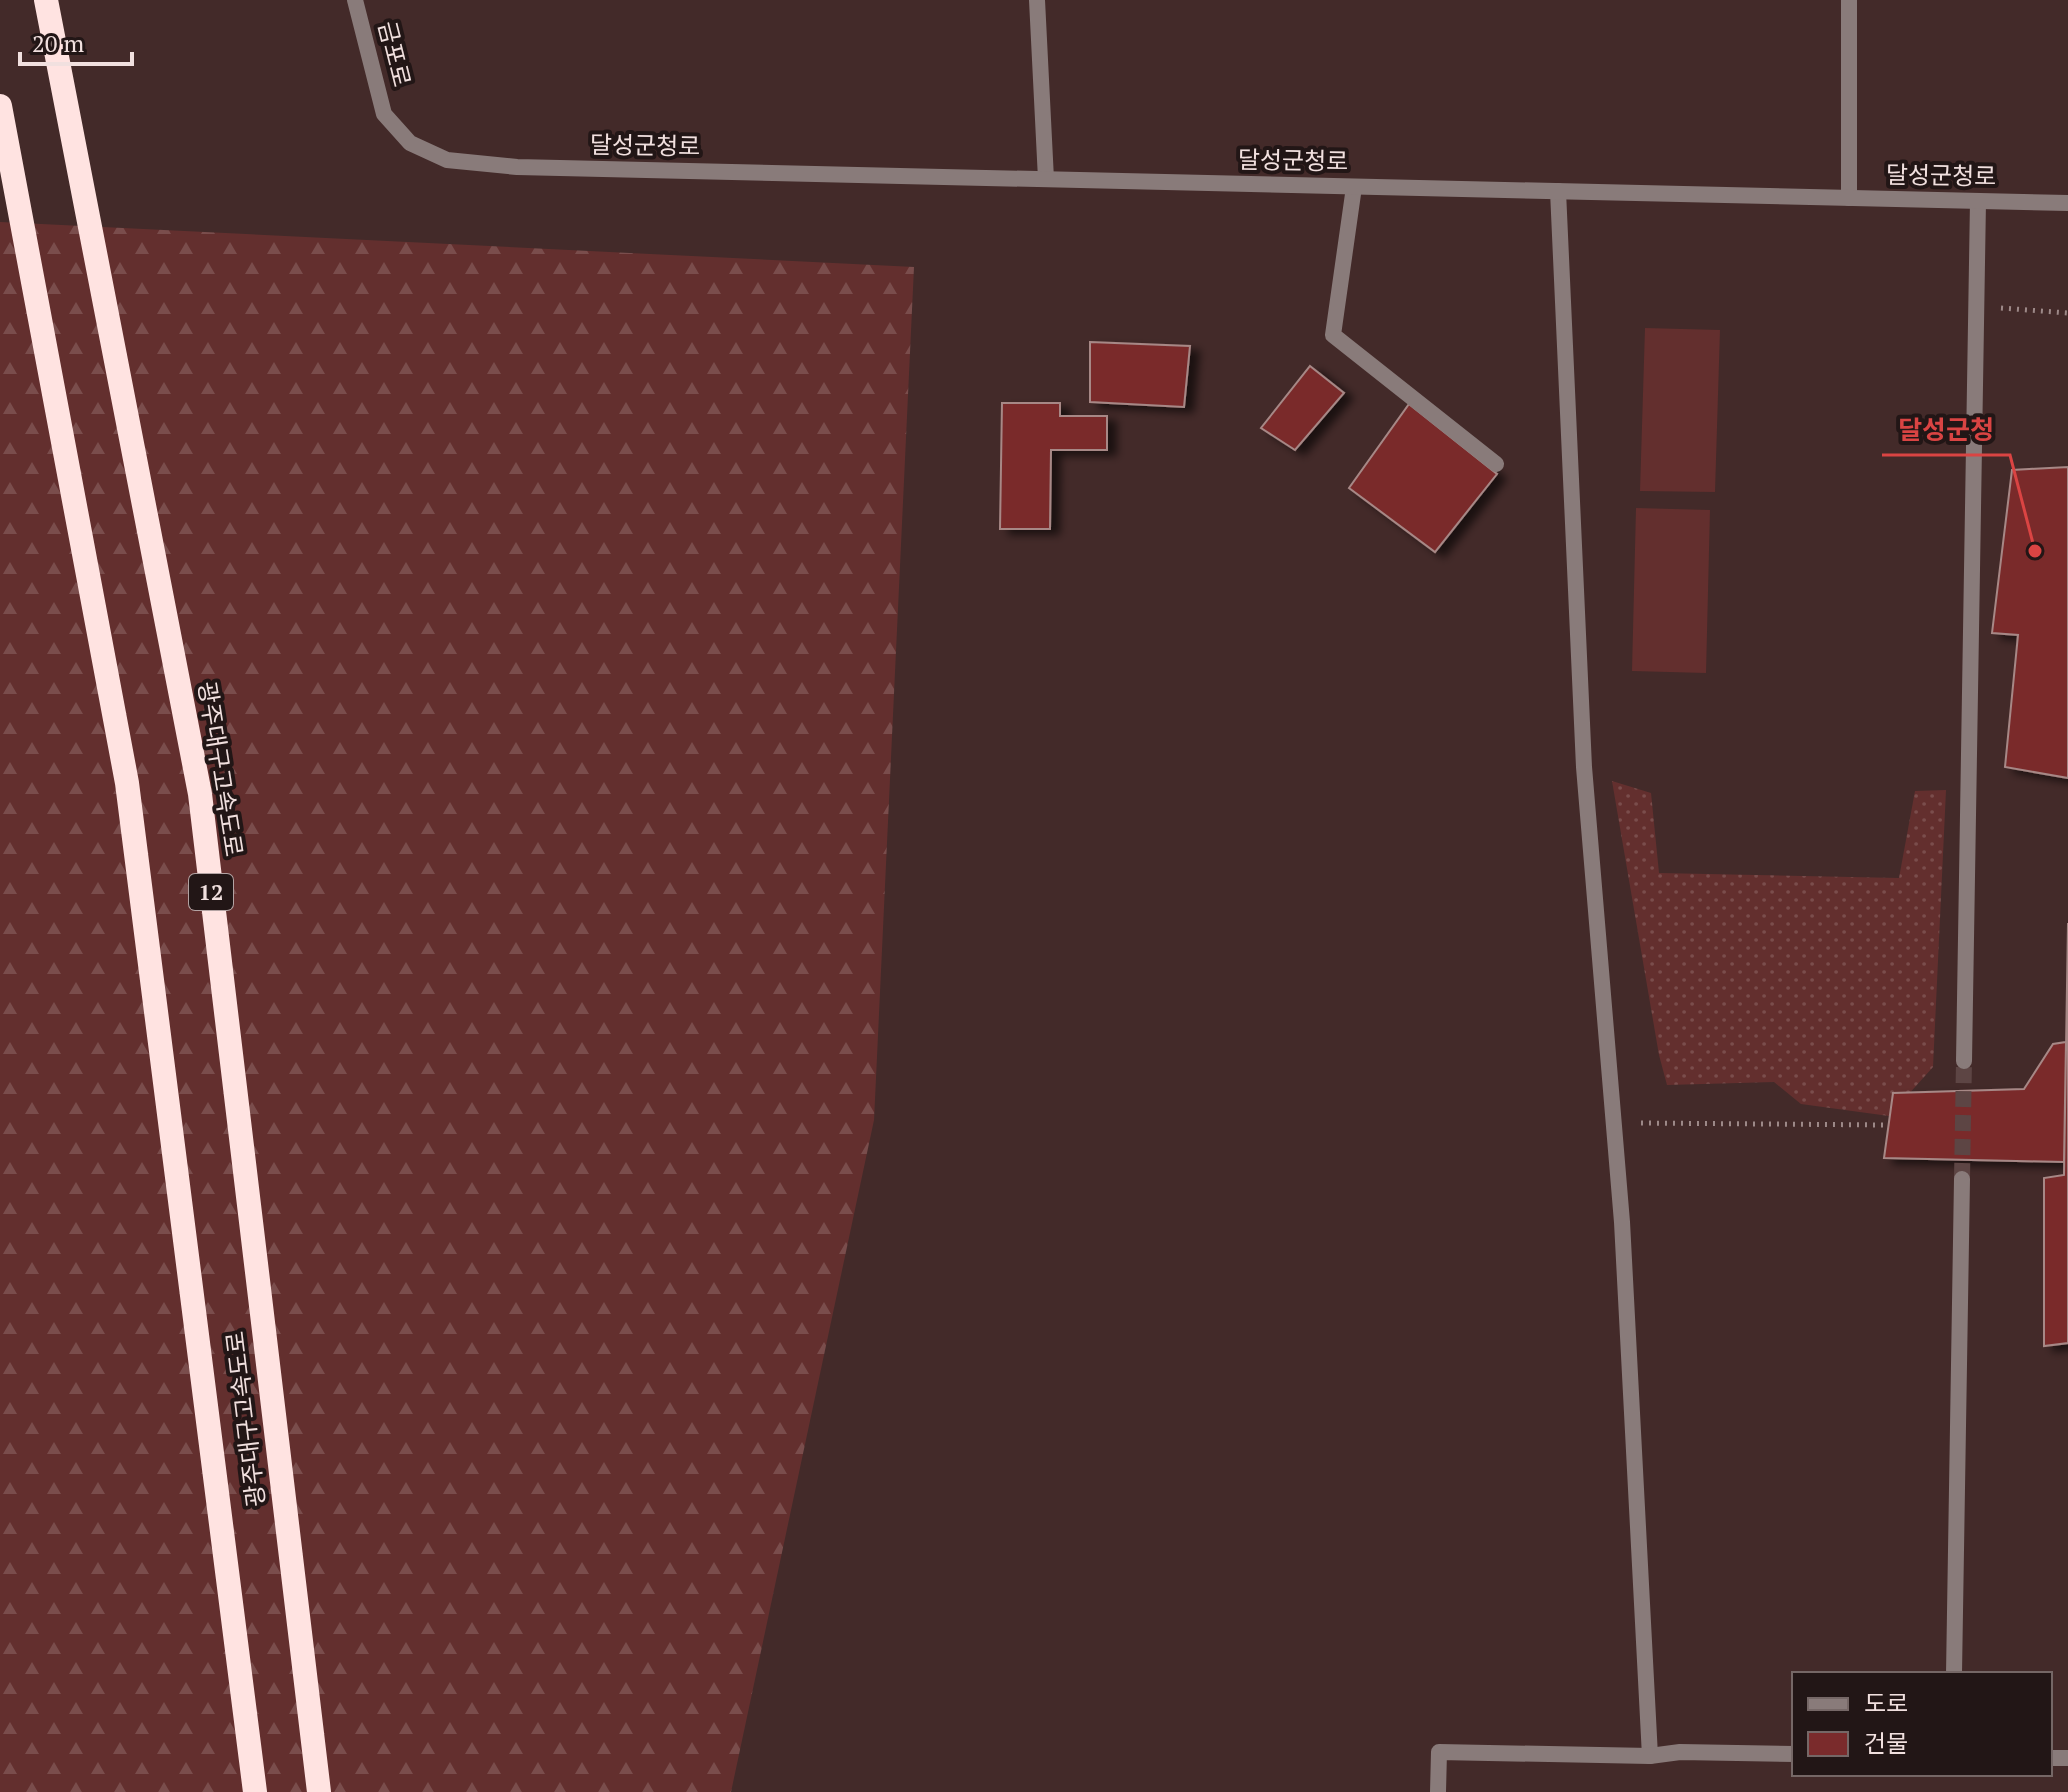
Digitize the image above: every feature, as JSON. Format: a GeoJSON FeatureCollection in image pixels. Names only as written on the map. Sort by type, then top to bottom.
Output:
{"type":"FeatureCollection","features":[{"type":"Feature","properties":{"kind":"highway","name":"광주대구고속도로"},"geometry":{"type":"LineString","coordinates":[[46,0],[200,794],[319,1792]]}},
{"type":"Feature","properties":{"kind":"highway","name":"광주대구고속도로"},"geometry":{"type":"LineString","coordinates":[[0,106],[127,783],[255,1792]]}},
{"type":"Feature","properties":{"kind":"street","name":"금포로"},"geometry":{"type":"LineString","coordinates":[[355,0],[384,114],[410,143],[447,160],[517,167]]}},
{"type":"Feature","properties":{"kind":"street"},"geometry":{"type":"LineString","coordinates":[[1037,0],[1046,179]]}},
{"type":"Feature","properties":{"kind":"street"},"geometry":{"type":"LineString","coordinates":[[1849,0],[1849,198]]}},
{"type":"Feature","properties":{"kind":"street","name":"달성군청로"},"geometry":{"type":"LineString","coordinates":[[517,167],[2068,203]]}},
{"type":"Feature","properties":{"kind":"street"},"geometry":{"type":"LineString","coordinates":[[1354,187],[1333,335],[1496,464]]}},
{"type":"Feature","properties":{"kind":"street"},"geometry":{"type":"LineString","coordinates":[[1558,191],[1584,767],[1623,1238],[1650,1756]]}},
{"type":"Feature","properties":{"kind":"street"},"geometry":{"type":"LineString","coordinates":[[1964,1061],[1978,201]]}},
{"type":"Feature","properties":{"kind":"street"},"geometry":{"type":"LineString","coordinates":[[1954,1672],[1962,1179]]}},
{"type":"Feature","properties":{"kind":"street"},"geometry":{"type":"LineString","coordinates":[[1438,1792],[1439,1752],[1650,1756],[1680,1752],[1792,1754]]}},
{"type":"Feature","properties":{"kind":"path"},"geometry":{"type":"LineString","coordinates":[[1976,306],[2068,313]]}},
{"type":"Feature","properties":{"kind":"path"},"geometry":{"type":"LineString","coordinates":[[1614,1123],[1888,1125]]}},
{"type":"Feature","properties":{"kind":"green space"},"geometry":{"type":"Polygon","coordinates":[[[0,222],[914,267],[874,1120],[731,1792],[0,1792],[0,222]]]}},
{"type":"Feature","properties":{"kind":"green space"},"geometry":{"type":"Polygon","coordinates":[[[1645,328],[1720,330],[1715,492],[1640,491],[1645,328]]]}},
{"type":"Feature","properties":{"kind":"green space"},"geometry":{"type":"Polygon","coordinates":[[[1636,508],[1710,510],[1706,673],[1632,671],[1636,508]]]}},
{"type":"Feature","properties":{"kind":"green space"},"geometry":{"type":"Polygon","coordinates":[[[1612,781],[1651,793],[1659,873],[1899,878],[1915,791],[1946,790],[1933,1067],[1889,1116],[1801,1104],[1774,1082],[1667,1085],[1659,1055],[1612,781]]]}},
{"type":"Feature","properties":{"kind":"building"},"geometry":{"type":"Polygon","coordinates":[[[1090,342],[1190,346],[1184,407],[1090,402],[1090,342]]]}},
{"type":"Feature","properties":{"kind":"building"},"geometry":{"type":"Polygon","coordinates":[[[1310,366],[1344,393],[1295,450],[1261,428],[1310,366]]]}},
{"type":"Feature","properties":{"kind":"building"},"geometry":{"type":"Polygon","coordinates":[[[1002,403],[1060,403],[1060,416],[1107,416],[1107,450],[1051,450],[1050,529],[1000,529],[1002,403]]]}},
{"type":"Feature","properties":{"kind":"building"},"geometry":{"type":"Polygon","coordinates":[[[1409,404],[1497,474],[1435,552],[1349,488],[1409,404]]]}},
{"type":"Feature","properties":{"kind":"building"},"geometry":{"type":"Polygon","coordinates":[[[2068,467],[2068,778],[2005,767],[2018,635],[1992,633],[2012,470],[2068,467]]]}},
{"type":"Feature","properties":{"kind":"building"},"geometry":{"type":"Polygon","coordinates":[[[2068,923],[2068,1343],[2044,1346],[2044,1178],[2064,1175],[2068,923]]]}},
{"type":"Feature","properties":{"kind":"building"},"geometry":{"type":"Polygon","coordinates":[[[2066,1042],[2064,1162],[1884,1158],[1893,1093],[2024,1089],[2053,1044],[2066,1042]]]}},
{"type":"Feature","properties":{"kind":"tunnel"},"geometry":{"type":"LineString","coordinates":[[1962,1179],[1964,1061]]}},
{"type":"Feature","properties":{"kind":"place","name":"달성군청"},"geometry":{"type":"Point","coordinates":[2035,551]}}]}
